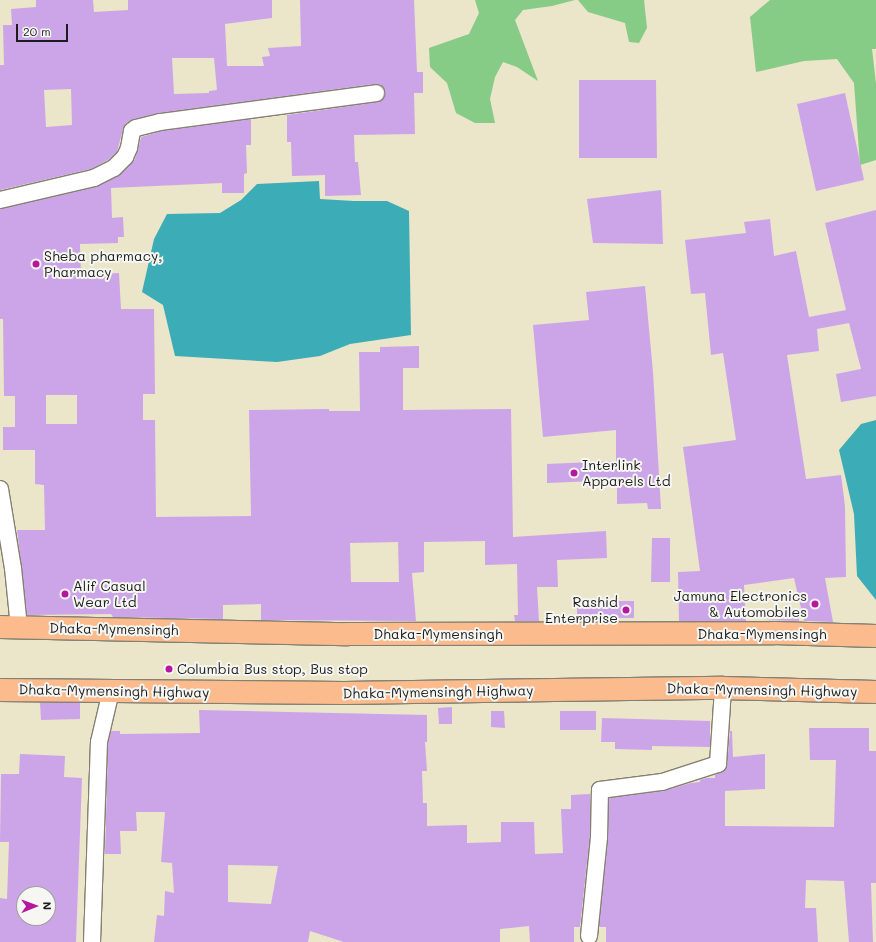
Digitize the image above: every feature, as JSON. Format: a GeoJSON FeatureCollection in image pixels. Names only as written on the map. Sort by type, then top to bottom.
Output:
{"type":"FeatureCollection","features":[{"type":"Feature","properties":{"kind":"highway","name":"Dhaka-Mymensingh"},"geometry":{"type":"LineString","coordinates":[[10,627],[355,634],[774,633],[876,636]]}},
{"type":"Feature","properties":{"kind":"highway","name":"Dhaka-Mymensingh Highway"},"geometry":{"type":"LineString","coordinates":[[0,690],[344,693],[723,688],[876,692]]}},
{"type":"Feature","properties":{"kind":"street"},"geometry":{"type":"LineString","coordinates":[[0,200],[94,178],[114,168],[125,157],[129,148],[132,131],[136,128],[160,122],[376,93]]}},
{"type":"Feature","properties":{"kind":"street"},"geometry":{"type":"LineString","coordinates":[[0,489],[13,568],[10,627]]}},
{"type":"Feature","properties":{"kind":"street"},"geometry":{"type":"LineString","coordinates":[[589,936],[599,837],[600,790],[662,782],[718,764],[723,688]]}},
{"type":"Feature","properties":{"kind":"street"},"geometry":{"type":"LineString","coordinates":[[92,942],[99,742],[111,691]]}},
{"type":"Feature","properties":{"kind":"green space"},"geometry":{"type":"Polygon","coordinates":[[[475,0],[575,0],[552,6],[523,10],[515,20],[538,81],[517,67],[503,62],[495,77],[490,99],[495,123],[475,123],[456,113],[447,83],[430,67],[429,48],[469,34],[479,13],[475,0]]]}},
{"type":"Feature","properties":{"kind":"green space"},"geometry":{"type":"Polygon","coordinates":[[[578,0],[644,0],[647,28],[639,43],[629,42],[625,23],[588,12],[578,0]]]}},
{"type":"Feature","properties":{"kind":"green space"},"geometry":{"type":"Polygon","coordinates":[[[770,0],[876,0],[876,49],[872,49],[876,84],[876,160],[860,165],[854,83],[837,59],[804,61],[756,72],[750,17],[770,0]]]}},
{"type":"Feature","properties":{"kind":"water"},"geometry":{"type":"Polygon","coordinates":[[[319,181],[320,199],[387,201],[409,211],[411,335],[350,344],[320,356],[277,362],[175,356],[163,305],[142,292],[154,239],[167,214],[220,213],[241,200],[257,184],[319,181]]]}},
{"type":"Feature","properties":{"kind":"water"},"geometry":{"type":"Polygon","coordinates":[[[876,420],[876,600],[857,576],[854,514],[839,450],[861,424],[876,420]]]}},
{"type":"Feature","properties":{"kind":"building"},"geometry":{"type":"Polygon","coordinates":[[[36,0],[93,0],[94,12],[128,10],[128,0],[272,0],[272,18],[225,24],[227,66],[264,66],[262,57],[270,56],[268,48],[301,46],[300,0],[414,0],[417,72],[423,72],[423,93],[414,93],[415,134],[354,135],[355,162],[358,162],[361,195],[325,196],[325,175],[292,176],[291,142],[287,142],[287,115],[378,102],[382,100],[385,92],[380,84],[159,113],[134,119],[126,123],[117,152],[108,160],[91,169],[0,190],[0,65],[4,65],[3,25],[12,25],[11,9],[36,7],[36,0]],[[172,58],[174,94],[209,93],[209,91],[217,90],[214,58],[172,58]],[[71,89],[44,90],[46,127],[72,125],[71,89]]]}},
{"type":"Feature","properties":{"kind":"building"},"geometry":{"type":"Polygon","coordinates":[[[579,80],[656,80],[657,158],[579,158],[579,80]]]}},
{"type":"Feature","properties":{"kind":"building"},"geometry":{"type":"Polygon","coordinates":[[[845,93],[864,180],[816,191],[797,104],[845,93]]]}},
{"type":"Feature","properties":{"kind":"building"},"geometry":{"type":"Polygon","coordinates":[[[251,119],[251,145],[246,145],[247,173],[244,174],[244,193],[222,193],[222,183],[111,188],[112,218],[123,217],[124,237],[118,237],[118,243],[80,244],[81,275],[119,273],[121,309],[154,309],[155,394],[143,394],[143,420],[155,420],[156,517],[251,516],[249,410],[329,409],[329,411],[360,411],[359,352],[380,352],[380,347],[419,346],[419,368],[403,368],[403,410],[511,409],[513,537],[606,531],[607,558],[557,560],[558,587],[537,587],[539,621],[515,621],[514,615],[518,615],[517,564],[485,565],[485,541],[424,542],[424,572],[412,573],[416,621],[261,620],[261,604],[223,605],[223,619],[113,617],[111,614],[27,615],[17,530],[45,530],[44,485],[35,484],[35,450],[3,450],[3,427],[15,427],[15,396],[4,396],[3,319],[0,319],[0,209],[96,187],[118,176],[134,161],[141,137],[162,131],[251,119]],[[46,395],[46,424],[77,424],[77,395],[46,395]],[[398,542],[350,543],[351,582],[399,582],[398,542]]]}},
{"type":"Feature","properties":{"kind":"building"},"geometry":{"type":"Polygon","coordinates":[[[661,190],[663,244],[593,243],[587,199],[661,190]]]}},
{"type":"Feature","properties":{"kind":"building"},"geometry":{"type":"Polygon","coordinates":[[[876,210],[876,396],[841,402],[836,374],[861,369],[849,323],[817,329],[819,351],[787,355],[806,479],[841,475],[845,506],[846,577],[825,578],[833,622],[804,621],[794,578],[744,585],[746,621],[679,621],[678,572],[700,571],[683,447],[736,440],[723,353],[711,355],[705,293],[691,294],[685,240],[746,233],[744,222],[770,219],[774,256],[796,251],[809,317],[846,310],[825,223],[876,210]]]}},
{"type":"Feature","properties":{"kind":"building"},"geometry":{"type":"Polygon","coordinates":[[[645,286],[653,372],[661,509],[648,509],[647,503],[617,504],[617,480],[547,483],[547,464],[616,461],[616,430],[543,437],[533,325],[589,320],[586,292],[645,286]]]}},
{"type":"Feature","properties":{"kind":"building"},"geometry":{"type":"Polygon","coordinates":[[[652,538],[670,538],[670,582],[651,582],[652,538]]]}},
{"type":"Feature","properties":{"kind":"building"},"geometry":{"type":"Polygon","coordinates":[[[618,601],[634,601],[634,618],[613,618],[613,621],[577,621],[577,603],[618,603],[618,601]]]}},
{"type":"Feature","properties":{"kind":"building"},"geometry":{"type":"Polygon","coordinates":[[[799,618],[799,621],[762,620],[799,618]]]}},
{"type":"Feature","properties":{"kind":"building"},"geometry":{"type":"Polygon","coordinates":[[[40,703],[80,703],[80,719],[41,720],[40,703]]]}},
{"type":"Feature","properties":{"kind":"building"},"geometry":{"type":"Polygon","coordinates":[[[452,707],[452,724],[439,724],[438,708],[452,707]]]}},
{"type":"Feature","properties":{"kind":"building"},"geometry":{"type":"Polygon","coordinates":[[[199,710],[427,715],[427,742],[425,742],[427,771],[422,771],[423,803],[427,803],[427,826],[467,825],[467,843],[501,842],[501,822],[534,822],[535,854],[563,853],[561,809],[571,809],[571,795],[590,794],[590,836],[580,927],[574,927],[574,942],[530,942],[529,926],[500,929],[500,942],[344,942],[310,931],[308,942],[154,942],[157,915],[164,916],[165,891],[174,893],[172,863],[161,862],[165,812],[136,812],[137,831],[120,831],[121,854],[105,854],[108,743],[111,731],[120,731],[120,734],[200,733],[199,710]],[[228,865],[228,902],[271,904],[278,866],[228,865]]]}},
{"type":"Feature","properties":{"kind":"building"},"geometry":{"type":"Polygon","coordinates":[[[491,711],[504,711],[505,728],[491,727],[491,711]]]}},
{"type":"Feature","properties":{"kind":"building"},"geometry":{"type":"Polygon","coordinates":[[[560,711],[596,711],[596,730],[560,730],[560,711]]]}},
{"type":"Feature","properties":{"kind":"building"},"geometry":{"type":"Polygon","coordinates":[[[602,718],[710,721],[710,747],[652,746],[652,750],[615,749],[615,742],[601,742],[602,718]]]}},
{"type":"Feature","properties":{"kind":"building"},"geometry":{"type":"Polygon","coordinates":[[[809,728],[869,728],[869,751],[876,751],[876,883],[871,883],[873,942],[849,942],[844,881],[806,880],[805,908],[816,908],[818,942],[606,942],[606,927],[599,927],[608,838],[609,798],[663,791],[700,782],[700,780],[706,778],[715,778],[715,775],[725,770],[727,765],[730,731],[732,731],[733,757],[765,754],[765,789],[725,791],[725,826],[834,827],[836,760],[810,760],[809,728]]]}},
{"type":"Feature","properties":{"kind":"building"},"geometry":{"type":"Polygon","coordinates":[[[20,754],[65,756],[64,777],[82,778],[76,942],[0,942],[0,898],[7,899],[9,842],[0,842],[1,774],[19,774],[20,754]]]}},
{"type":"Feature","properties":{"kind":"place","name":"Sheba pharmacy, Pharmacy"},"geometry":{"type":"Point","coordinates":[36,264]}},
{"type":"Feature","properties":{"kind":"place","name":"Interlink Apparels Ltd"},"geometry":{"type":"Point","coordinates":[574,473]}},
{"type":"Feature","properties":{"kind":"place","name":"Alif Casual Wear Ltd"},"geometry":{"type":"Point","coordinates":[65,594]}},
{"type":"Feature","properties":{"kind":"place","name":"Jamuna Electronics & Automobiles"},"geometry":{"type":"Point","coordinates":[815,604]}},
{"type":"Feature","properties":{"kind":"place","name":"Rashid Enterprise"},"geometry":{"type":"Point","coordinates":[626,610]}},
{"type":"Feature","properties":{"kind":"place","name":"Columbia Bus stop, Bus stop"},"geometry":{"type":"Point","coordinates":[169,669]}}]}
